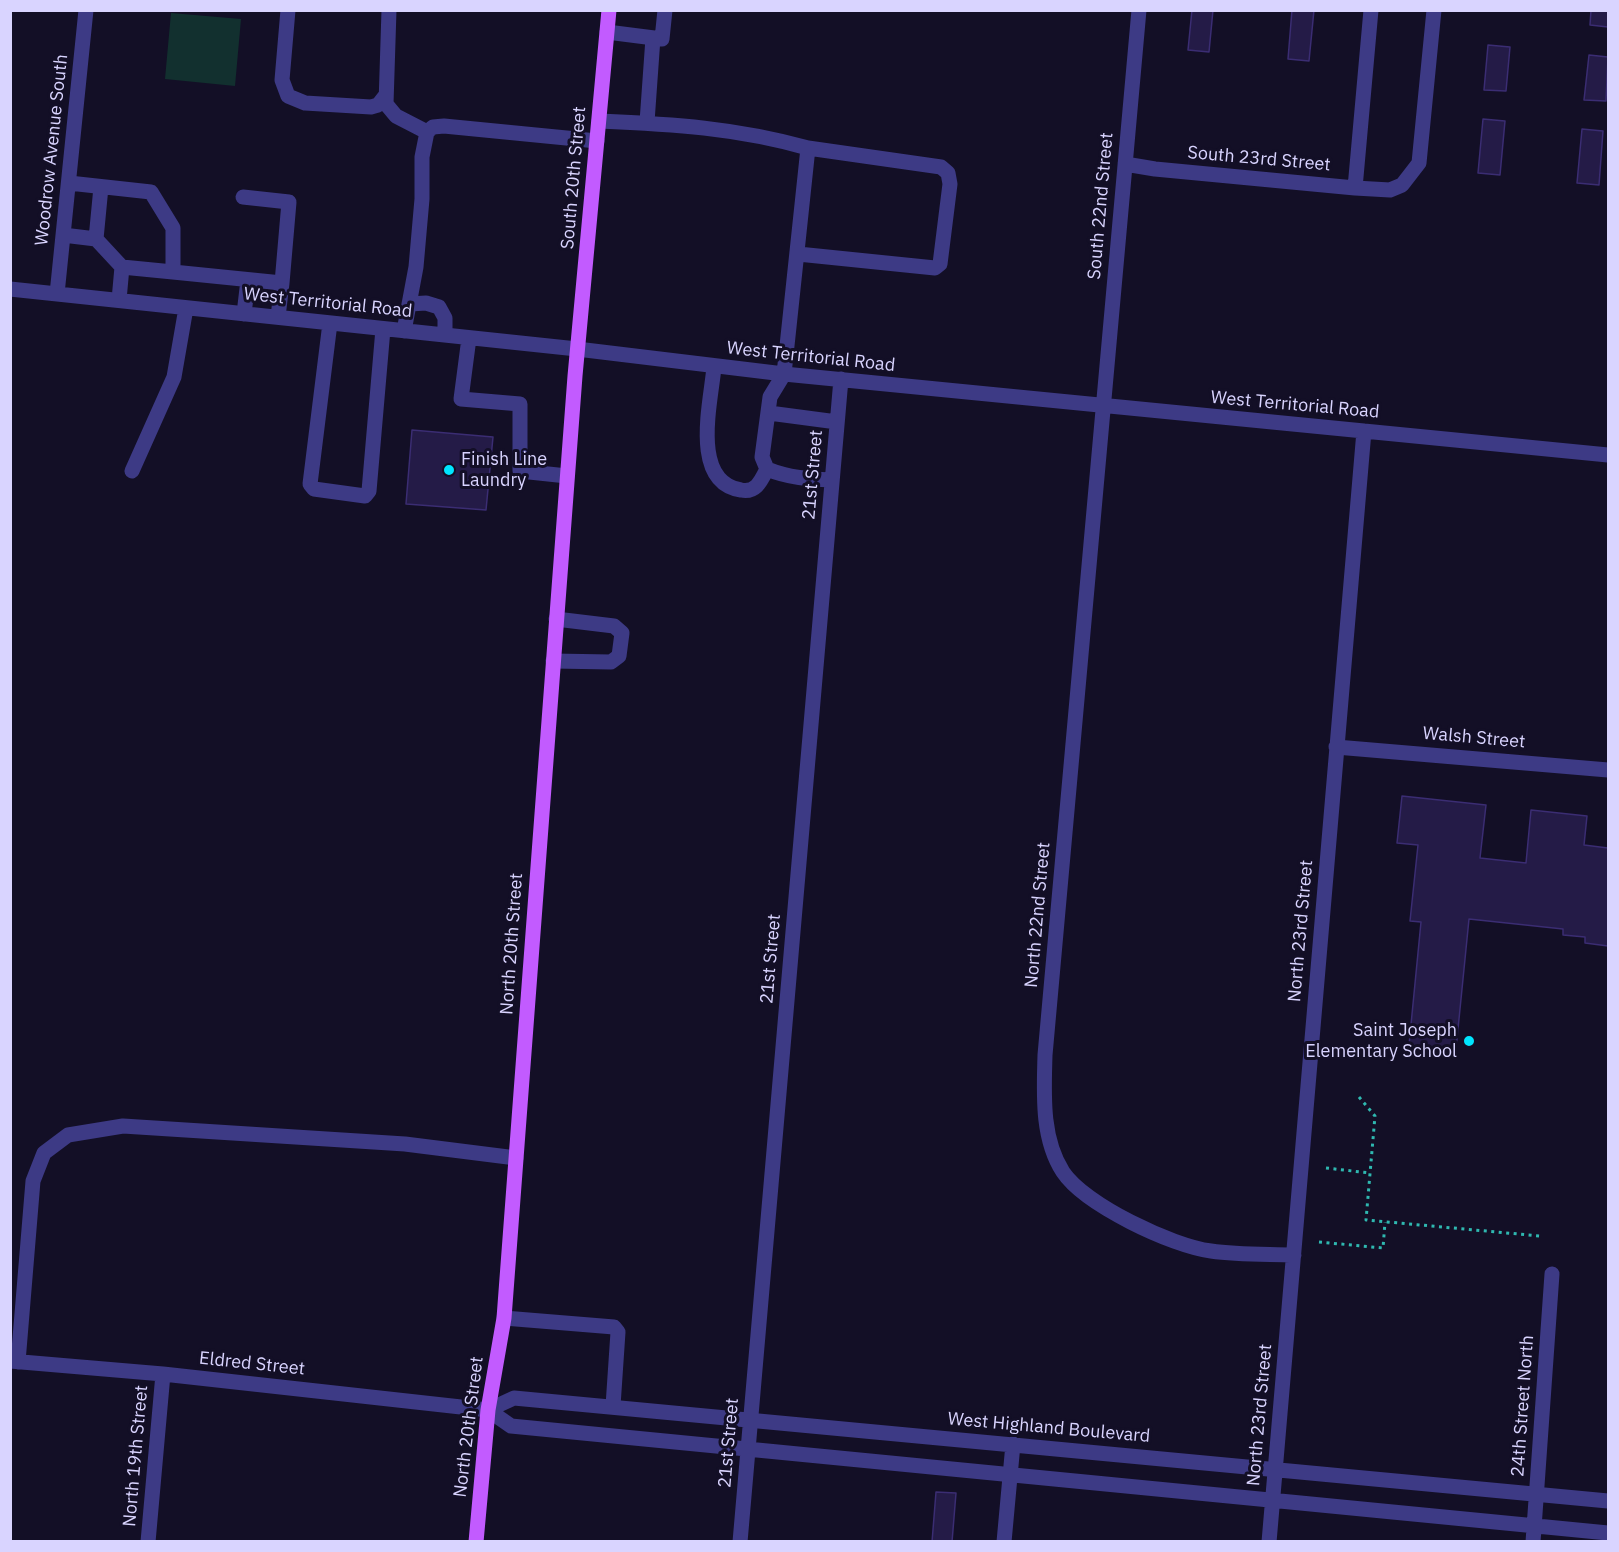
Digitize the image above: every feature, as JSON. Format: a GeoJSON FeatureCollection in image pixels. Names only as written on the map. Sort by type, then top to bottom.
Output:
{"type":"FeatureCollection","features":[{"type":"Feature","properties":{"kind":"main road","name":"South 20th Street"},"geometry":{"type":"LineString","coordinates":[[577,349],[609,10]]}},
{"type":"Feature","properties":{"kind":"main road","name":"North 20th Street"},"geometry":{"type":"LineString","coordinates":[[476,1542],[488,1410],[504,1318],[577,349]]}},
{"type":"Feature","properties":{"kind":"street","name":"Woodrow Avenue South"},"geometry":{"type":"LineString","coordinates":[[57,294],[86,10]]}},
{"type":"Feature","properties":{"kind":"street"},"geometry":{"type":"LineString","coordinates":[[288,10],[282,80],[288,96],[305,104],[371,108],[378,105],[385,96]]}},
{"type":"Feature","properties":{"kind":"street"},"geometry":{"type":"LineString","coordinates":[[389,10],[385,96],[389,110],[396,116],[427,132],[444,126],[597,141]]}},
{"type":"Feature","properties":{"kind":"street"},"geometry":{"type":"LineString","coordinates":[[607,32],[662,39],[665,10]]}},
{"type":"Feature","properties":{"kind":"street","name":"South 22nd Street"},"geometry":{"type":"LineString","coordinates":[[1101,406],[1139,10]]}},
{"type":"Feature","properties":{"kind":"street"},"geometry":{"type":"LineString","coordinates":[[1355,188],[1371,10]]}},
{"type":"Feature","properties":{"kind":"street","name":"South 23rd Street"},"geometry":{"type":"LineString","coordinates":[[1125,164],[1155,170],[1355,188],[1390,190],[1402,185],[1419,163],[1434,10]]}},
{"type":"Feature","properties":{"kind":"street"},"geometry":{"type":"LineString","coordinates":[[647,123],[653,38]]}},
{"type":"Feature","properties":{"kind":"street"},"geometry":{"type":"LineString","coordinates":[[599,121],[686,124],[741,132],[808,148],[941,167],[948,173],[950,184],[940,264],[935,268],[798,254]]}},
{"type":"Feature","properties":{"kind":"street"},"geometry":{"type":"LineString","coordinates":[[404,331],[410,304],[422,199],[422,157],[427,132]]}},
{"type":"Feature","properties":{"kind":"street"},"geometry":{"type":"LineString","coordinates":[[767,469],[762,457],[770,397],[784,374],[808,148]]}},
{"type":"Feature","properties":{"kind":"street"},"geometry":{"type":"LineString","coordinates":[[69,183],[151,192],[173,228],[173,272]]}},
{"type":"Feature","properties":{"kind":"street"},"geometry":{"type":"LineString","coordinates":[[96,239],[101,187]]}},
{"type":"Feature","properties":{"kind":"street"},"geometry":{"type":"LineString","coordinates":[[243,197],[289,202],[278,317]]}},
{"type":"Feature","properties":{"kind":"street"},"geometry":{"type":"LineString","coordinates":[[63,235],[96,239],[122,267],[282,283]]}},
{"type":"Feature","properties":{"kind":"street"},"geometry":{"type":"LineString","coordinates":[[118,300],[122,267]]}},
{"type":"Feature","properties":{"kind":"street"},"geometry":{"type":"LineString","coordinates":[[244,314],[248,280]]}},
{"type":"Feature","properties":{"kind":"street","name":"West Territorial Road"},"geometry":{"type":"LineString","coordinates":[[10,289],[577,349],[714,367],[1608,455]]}},
{"type":"Feature","properties":{"kind":"street"},"geometry":{"type":"LineString","coordinates":[[410,304],[426,303],[440,307],[445,318],[445,335]]}},
{"type":"Feature","properties":{"kind":"street"},"geometry":{"type":"LineString","coordinates":[[132,471],[174,377],[186,308]]}},
{"type":"Feature","properties":{"kind":"street"},"geometry":{"type":"LineString","coordinates":[[330,323],[310,484],[314,489],[365,495],[369,491],[383,328]]}},
{"type":"Feature","properties":{"kind":"street"},"geometry":{"type":"LineString","coordinates":[[470,338],[461,399],[520,404],[520,471],[567,476]]}},
{"type":"Feature","properties":{"kind":"street"},"geometry":{"type":"LineString","coordinates":[[714,367],[708,450],[711,469],[716,476],[732,488],[745,491],[757,486],[767,469]]}},
{"type":"Feature","properties":{"kind":"street","name":"21st Street"},"geometry":{"type":"LineString","coordinates":[[740,1542],[841,379]]}},
{"type":"Feature","properties":{"kind":"street","name":"North 22nd Street"},"geometry":{"type":"LineString","coordinates":[[1101,406],[1045,1055],[1044,1100],[1049,1140],[1063,1172],[1080,1189],[1102,1206],[1180,1244],[1210,1251],[1294,1255]]}},
{"type":"Feature","properties":{"kind":"street"},"geometry":{"type":"LineString","coordinates":[[769,412],[837,422]]}},
{"type":"Feature","properties":{"kind":"street","name":"North 23rd Street"},"geometry":{"type":"LineString","coordinates":[[1269,1542],[1364,431]]}},
{"type":"Feature","properties":{"kind":"street"},"geometry":{"type":"LineString","coordinates":[[767,469],[797,478],[832,480]]}},
{"type":"Feature","properties":{"kind":"street"},"geometry":{"type":"LineString","coordinates":[[553,661],[610,662],[619,656],[622,633],[614,626],[556,619]]}},
{"type":"Feature","properties":{"kind":"street","name":"Walsh Street"},"geometry":{"type":"LineString","coordinates":[[1336,747],[1608,770]]}},
{"type":"Feature","properties":{"kind":"street"},"geometry":{"type":"LineString","coordinates":[[14,1361],[33,1181],[44,1153],[68,1135],[123,1126],[405,1144],[516,1158]]}},
{"type":"Feature","properties":{"kind":"street","name":"24th Street North"},"geometry":{"type":"LineString","coordinates":[[1533,1542],[1552,1274]]}},
{"type":"Feature","properties":{"kind":"street"},"geometry":{"type":"LineString","coordinates":[[504,1318],[614,1327],[618,1332],[613,1406]]}},
{"type":"Feature","properties":{"kind":"street","name":"Eldred Street"},"geometry":{"type":"LineString","coordinates":[[14,1361],[164,1374],[488,1410]]}},
{"type":"Feature","properties":{"kind":"street","name":"North 19th Street"},"geometry":{"type":"LineString","coordinates":[[148,1542],[164,1374]]}},
{"type":"Feature","properties":{"kind":"street","name":"West Highland Boulevard"},"geometry":{"type":"LineString","coordinates":[[488,1410],[513,1398],[613,1406],[1608,1501]]}},
{"type":"Feature","properties":{"kind":"street"},"geometry":{"type":"LineString","coordinates":[[488,1410],[511,1426],[1608,1533]]}},
{"type":"Feature","properties":{"kind":"street"},"geometry":{"type":"LineString","coordinates":[[1004,1542],[1013,1444]]}},
{"type":"Feature","properties":{"kind":"path"},"geometry":{"type":"LineString","coordinates":[[1359,1096],[1375,1116],[1366,1220],[1540,1236]]}},
{"type":"Feature","properties":{"kind":"path"},"geometry":{"type":"LineString","coordinates":[[1326,1168],[1370,1173]]}},
{"type":"Feature","properties":{"kind":"path"},"geometry":{"type":"LineString","coordinates":[[1319,1242],[1383,1248],[1385,1222]]}},
{"type":"Feature","properties":{"kind":"green space"},"geometry":{"type":"Polygon","coordinates":[[[171,13],[241,19],[235,86],[165,79],[171,13]]]}},
{"type":"Feature","properties":{"kind":"building"},"geometry":{"type":"Polygon","coordinates":[[[1192,10],[1213,10],[1209,52],[1188,50],[1192,10]]]}},
{"type":"Feature","properties":{"kind":"building"},"geometry":{"type":"Polygon","coordinates":[[[1292,10],[1314,10],[1309,61],[1288,59],[1292,10]]]}},
{"type":"Feature","properties":{"kind":"building"},"geometry":{"type":"Polygon","coordinates":[[[1591,10],[1608,10],[1608,27],[1590,25],[1591,10]]]}},
{"type":"Feature","properties":{"kind":"building"},"geometry":{"type":"Polygon","coordinates":[[[1488,45],[1510,47],[1506,91],[1484,90],[1488,45]]]}},
{"type":"Feature","properties":{"kind":"building"},"geometry":{"type":"Polygon","coordinates":[[[1589,55],[1608,57],[1606,101],[1584,100],[1589,55]]]}},
{"type":"Feature","properties":{"kind":"building"},"geometry":{"type":"Polygon","coordinates":[[[1483,119],[1505,121],[1500,175],[1478,173],[1483,119]]]}},
{"type":"Feature","properties":{"kind":"building"},"geometry":{"type":"Polygon","coordinates":[[[1582,129],[1603,131],[1599,185],[1577,183],[1582,129]]]}},
{"type":"Feature","properties":{"kind":"building","name":"Finish Line Laundry"},"geometry":{"type":"Polygon","coordinates":[[[412,430],[493,437],[486,510],[406,504],[412,430]]]}},
{"type":"Feature","properties":{"kind":"building"},"geometry":{"type":"Polygon","coordinates":[[[1402,796],[1486,805],[1480,858],[1526,863],[1531,810],[1587,816],[1584,845],[1608,848],[1608,946],[1585,943],[1585,937],[1563,935],[1563,929],[1469,919],[1456,1049],[1409,1045],[1421,922],[1410,921],[1418,845],[1397,843],[1402,796]]]}},
{"type":"Feature","properties":{"kind":"building"},"geometry":{"type":"Polygon","coordinates":[[[936,1492],[956,1493],[952,1542],[932,1542],[936,1492]]]}},
{"type":"Feature","properties":{"kind":"place","name":"Finish Line Laundry"},"geometry":{"type":"Point","coordinates":[449,470]}},
{"type":"Feature","properties":{"kind":"place","name":"Saint Joseph Elementary School"},"geometry":{"type":"Point","coordinates":[1469,1041]}}]}
